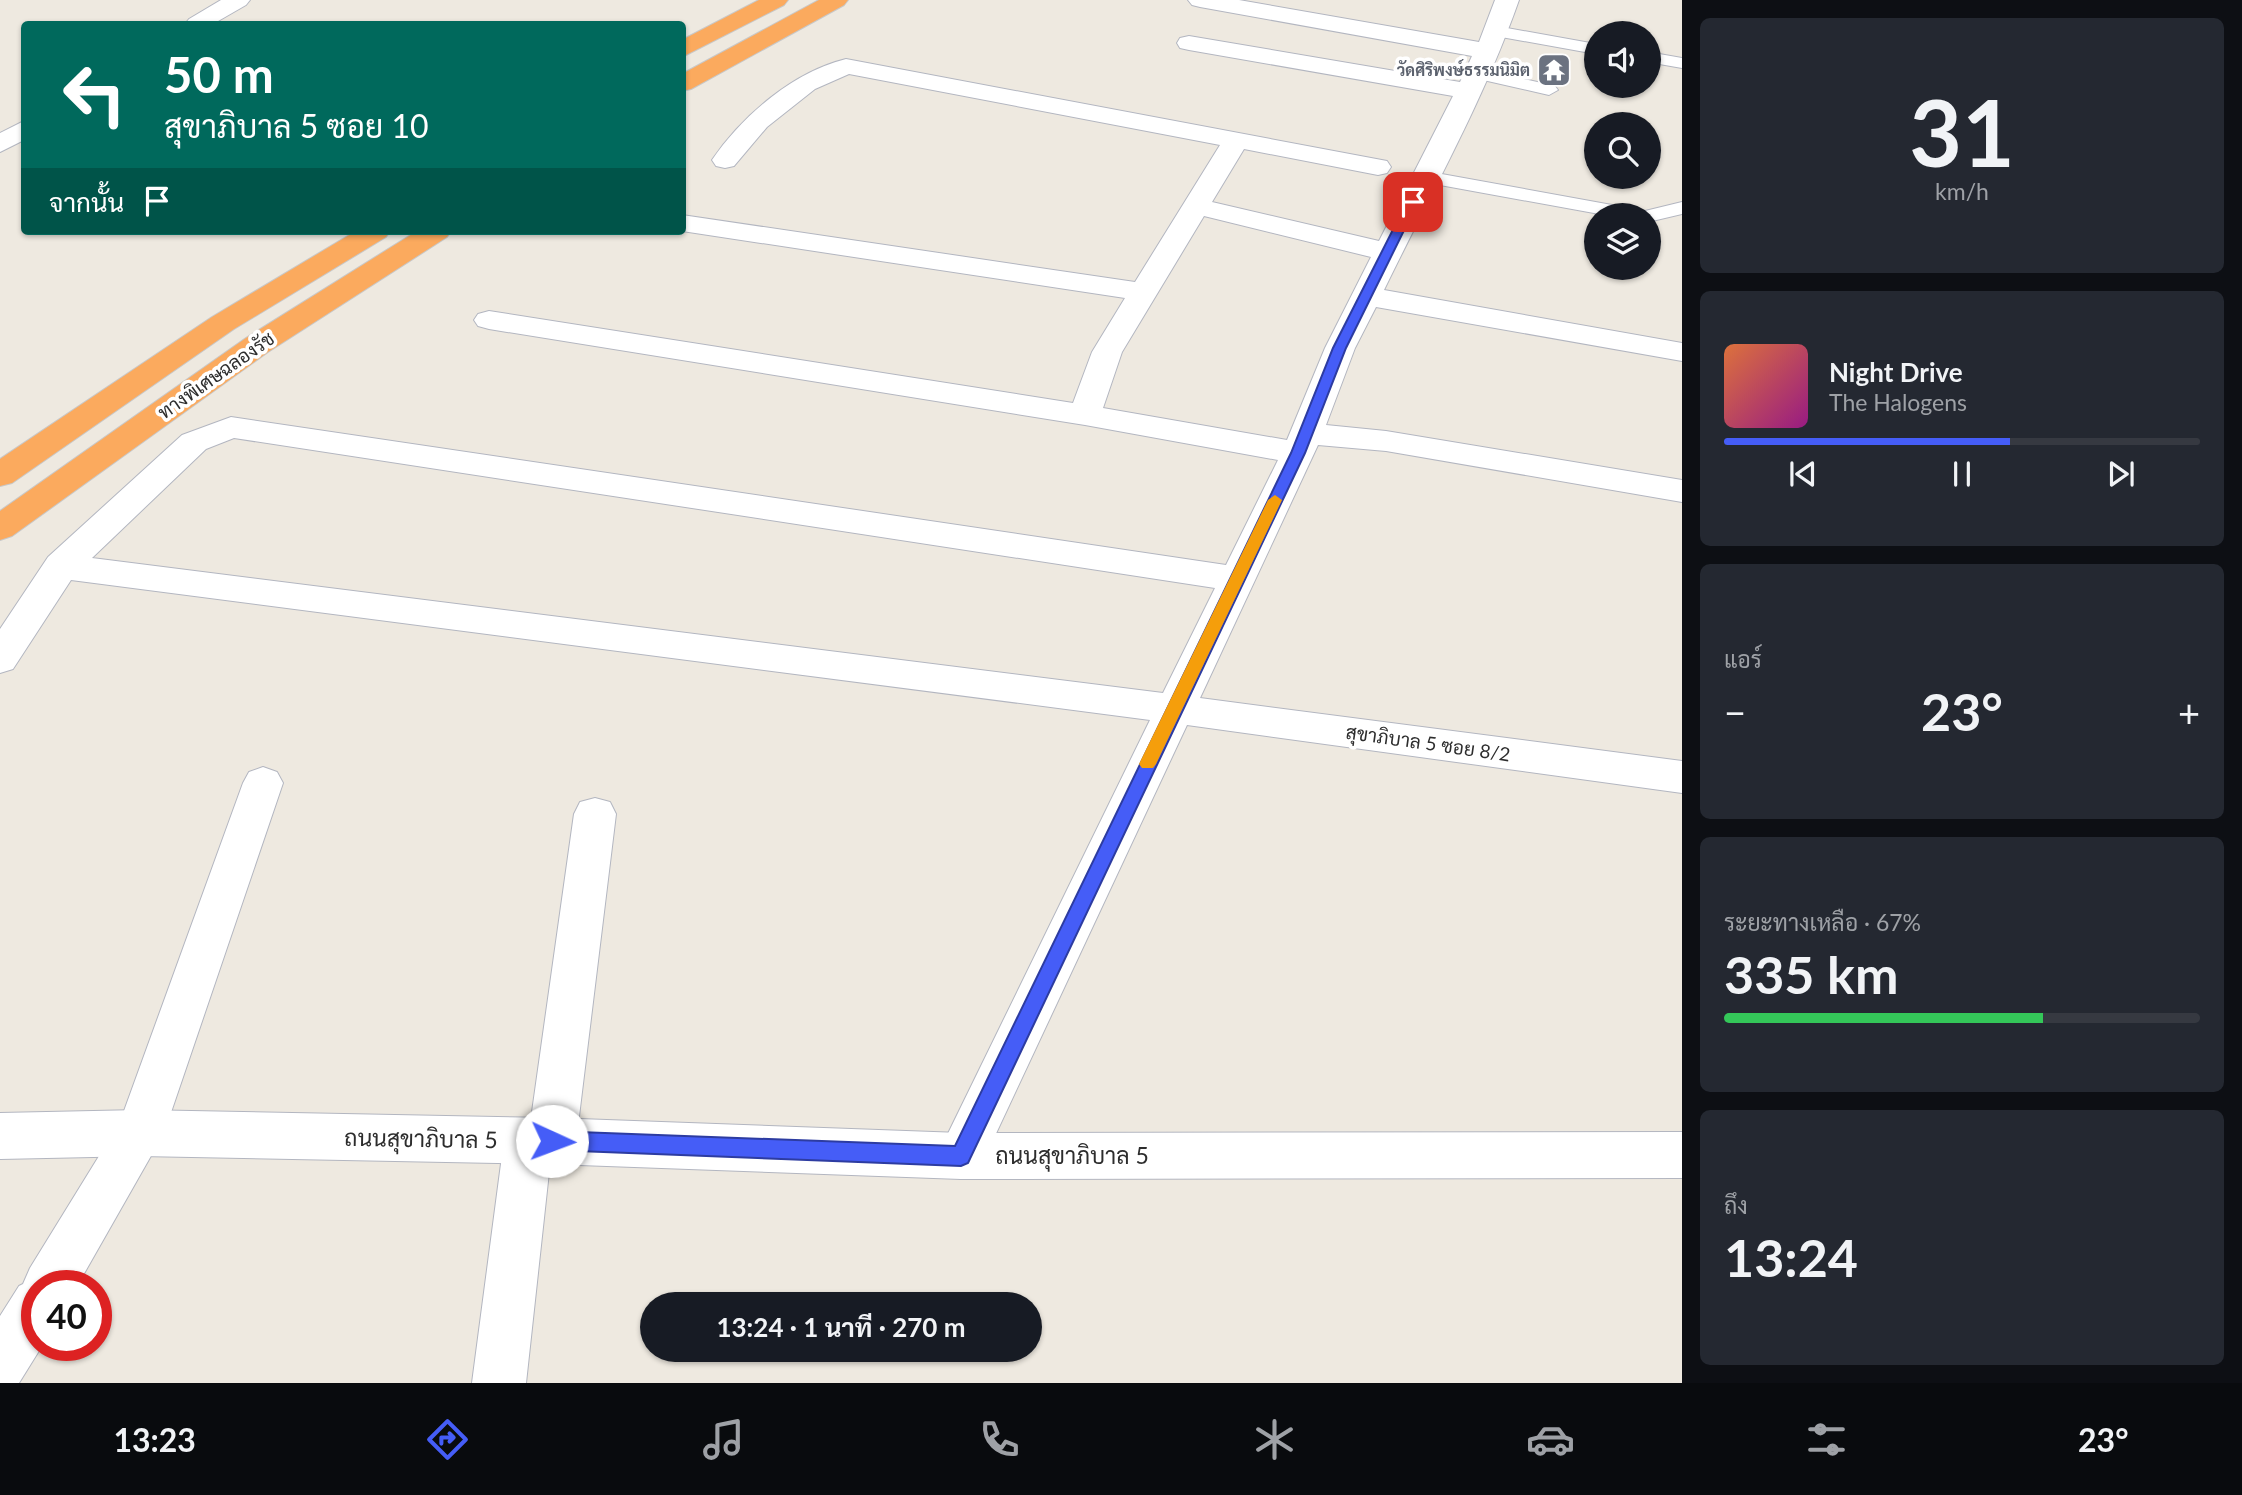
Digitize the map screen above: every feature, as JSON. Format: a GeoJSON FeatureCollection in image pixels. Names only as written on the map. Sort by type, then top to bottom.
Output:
{"type":"FeatureCollection","features":[{"type":"Feature","properties":{"kind":"highway"},"geometry":{"type":"LineString","coordinates":[[686,48],[776,0]]}},
{"type":"Feature","properties":{"kind":"highway"},"geometry":{"type":"LineString","coordinates":[[686,82],[836,0]]}},
{"type":"Feature","properties":{"kind":"highway","name":"ทางพิเศษฉลองรัช"},"geometry":{"type":"LineString","coordinates":[[0,475],[223,323],[369,235]]}},
{"type":"Feature","properties":{"kind":"highway","name":"ทางพิเศษฉลองรัช"},"geometry":{"type":"LineString","coordinates":[[0,528],[257,345],[431,235]]}},
{"type":"Feature","properties":{"kind":"street"},"geometry":{"type":"LineString","coordinates":[[202,21],[238,0]]}},
{"type":"Feature","properties":{"kind":"street"},"geometry":{"type":"LineString","coordinates":[[1200,0],[1487,49]]}},
{"type":"Feature","properties":{"kind":"street"},"geometry":{"type":"LineString","coordinates":[[1189,43],[1487,49]]}},
{"type":"Feature","properties":{"kind":"street"},"geometry":{"type":"LineString","coordinates":[[961,1156],[1302,443],[1340,348],[1487,49]]}},
{"type":"Feature","properties":{"kind":"street"},"geometry":{"type":"LineString","coordinates":[[725,160],[758,122],[806,84],[846,66],[1378,167]]}},
{"type":"Feature","properties":{"kind":"street"},"geometry":{"type":"LineString","coordinates":[[0,144],[21,131]]}},
{"type":"Feature","properties":{"kind":"street"},"geometry":{"type":"LineString","coordinates":[[1085,415],[1107,352],[1236,140]]}},
{"type":"Feature","properties":{"kind":"street"},"geometry":{"type":"LineString","coordinates":[[1195,206],[1388,252]]}},
{"type":"Feature","properties":{"kind":"street"},"geometry":{"type":"LineString","coordinates":[[686,224],[1144,292]]}},
{"type":"Feature","properties":{"kind":"street"},"geometry":{"type":"LineString","coordinates":[[1365,296],[1682,352]]}},
{"type":"Feature","properties":{"kind":"street"},"geometry":{"type":"LineString","coordinates":[[489,320],[1085,415],[1302,443],[1386,441],[1682,491]]}},
{"type":"Feature","properties":{"kind":"street"},"geometry":{"type":"LineString","coordinates":[[0,659],[61,566],[194,442],[231,427],[1237,579]]}},
{"type":"Feature","properties":{"kind":"street","name":"สุขาภิบาล 5 ซอย 8/2"},"geometry":{"type":"LineString","coordinates":[[61,566],[1682,777]]}},
{"type":"Feature","properties":{"kind":"street"},"geometry":{"type":"LineString","coordinates":[[58,1270],[140,1133],[263,783]]}},
{"type":"Feature","properties":{"kind":"street"},"geometry":{"type":"LineString","coordinates":[[499,1383],[595,814]]}},
{"type":"Feature","properties":{"kind":"street","name":"ถนนสุขาภิบาล 5"},"geometry":{"type":"LineString","coordinates":[[0,1136],[140,1133],[540,1141],[961,1156],[1682,1155]]}},
{"type":"Feature","properties":{"kind":"street"},"geometry":{"type":"LineString","coordinates":[[0,1365],[21,1330]]}},
{"type":"Feature","properties":{"kind":"lane"},"geometry":{"type":"LineString","coordinates":[[1487,49],[1584,49]]}},
{"type":"Feature","properties":{"kind":"lane"},"geometry":{"type":"LineString","coordinates":[[1487,49],[1549,90]]}},
{"type":"Feature","properties":{"kind":"lane"},"geometry":{"type":"LineString","coordinates":[[1661,59],[1682,63]]}},
{"type":"Feature","properties":{"kind":"lane"},"geometry":{"type":"LineString","coordinates":[[1425,177],[1584,205]]}},
{"type":"Feature","properties":{"kind":"lane"},"geometry":{"type":"LineString","coordinates":[[1661,213],[1682,208]]}},
{"type":"Feature","properties":{"kind":"slow traffic"},"geometry":{"type":"LineString","coordinates":[[1148,764],[1275,500]]}},
{"type":"Feature","properties":{"kind":"place","name":"วัดศิริพงษ์ธรรมนิมิต"},"geometry":{"type":"Point","coordinates":[1554,70]}},
{"type":"Feature","properties":{"kind":"route"},"geometry":{"type":"LineString","coordinates":[[552,1141],[961,1156],[1298,453],[1340,348],[1413,202]]}}]}
